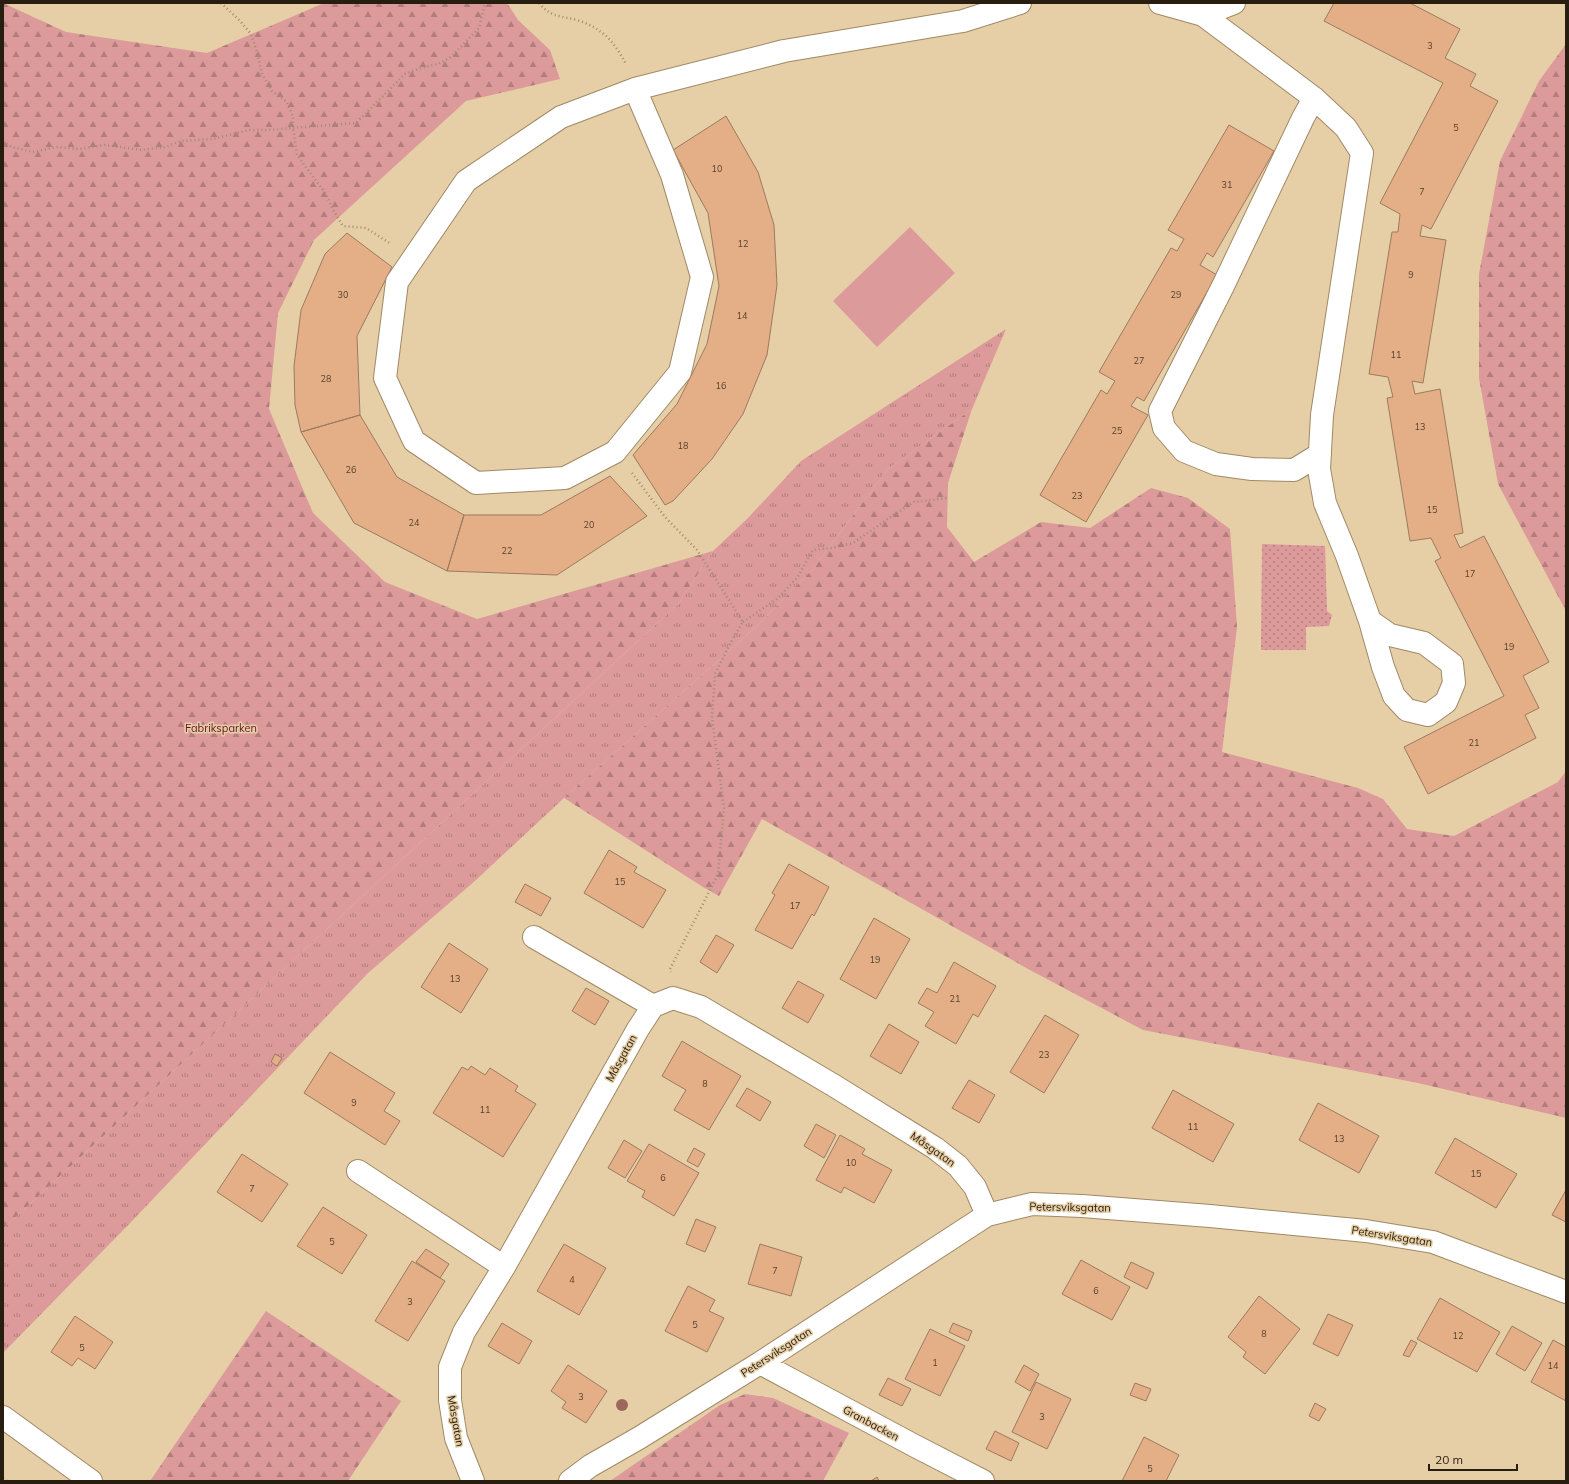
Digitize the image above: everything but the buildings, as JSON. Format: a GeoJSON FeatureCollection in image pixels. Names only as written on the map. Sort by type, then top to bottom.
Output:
{"type":"FeatureCollection","features":[{"type":"Feature","properties":{"kind":"street"},"geometry":{"type":"LineString","coordinates":[[635,89],[672,175],[702,277],[680,372],[615,452],[565,478],[476,483],[414,441],[385,378],[397,282],[466,181],[561,117],[635,89],[784,51],[963,21],[1020,3]]}},
{"type":"Feature","properties":{"kind":"street"},"geometry":{"type":"LineString","coordinates":[[1160,3],[1203,15],[1314,98],[1346,128],[1362,153],[1322,415],[1319,469],[1325,503],[1347,556],[1370,621]]}},
{"type":"Feature","properties":{"kind":"street"},"geometry":{"type":"LineString","coordinates":[[1203,15],[1234,3]]}},
{"type":"Feature","properties":{"kind":"street"},"geometry":{"type":"LineString","coordinates":[[1314,98],[1223,286],[1160,411],[1164,428],[1184,451],[1216,464],[1252,469],[1294,470],[1320,454]]}},
{"type":"Feature","properties":{"kind":"street"},"geometry":{"type":"LineString","coordinates":[[534,937],[653,1006],[673,998]]}},
{"type":"Feature","properties":{"kind":"street","name":"Måsgatan"},"geometry":{"type":"LineString","coordinates":[[673,998],[701,1007],[833,1085],[934,1148],[958,1166],[975,1187],[987,1215]]}},
{"type":"Feature","properties":{"kind":"street","name":"Måsgatan"},"geometry":{"type":"LineString","coordinates":[[473,1481],[456,1438],[450,1400],[450,1367],[464,1332],[504,1267],[638,1029],[653,1006]]}},
{"type":"Feature","properties":{"kind":"street"},"geometry":{"type":"LineString","coordinates":[[358,1170],[504,1267]]}},
{"type":"Feature","properties":{"kind":"street","name":"Petersviksgatan"},"geometry":{"type":"LineString","coordinates":[[570,1481],[590,1466],[760,1363],[987,1215],[1032,1204],[1082,1206],[1210,1216],[1366,1232],[1433,1242],[1566,1292]]}},
{"type":"Feature","properties":{"kind":"street","name":"Granbacken"},"geometry":{"type":"LineString","coordinates":[[760,1363],[914,1446],[983,1481]]}},
{"type":"Feature","properties":{"kind":"street"},"geometry":{"type":"LineString","coordinates":[[3,1417],[91,1481]]}},
{"type":"Feature","properties":{"kind":"path"},"geometry":{"type":"LineString","coordinates":[[221,3],[240,20],[251,34],[262,74],[272,91],[286,101],[293,116],[297,156],[326,194],[333,210],[343,226],[366,228],[390,243],[411,261]]}},
{"type":"Feature","properties":{"kind":"path"},"geometry":{"type":"LineString","coordinates":[[3,142],[12,147],[33,152],[56,147],[78,149],[105,145],[141,150],[166,147],[181,141],[213,140],[249,130],[356,123],[405,74],[438,64],[451,58],[479,28],[485,3]]}},
{"type":"Feature","properties":{"kind":"path"},"geometry":{"type":"LineString","coordinates":[[539,3],[545,11],[589,24],[600,30],[609,38],[620,52]]}},
{"type":"Feature","properties":{"kind":"path"},"geometry":{"type":"LineString","coordinates":[[615,452],[666,516],[697,550],[743,622]]}},
{"type":"Feature","properties":{"kind":"path"},"geometry":{"type":"LineString","coordinates":[[673,998],[670,969],[718,874],[724,808],[712,718],[715,674],[732,640],[743,622],[777,599],[797,578],[813,550],[853,543],[914,502],[947,498]]}},
{"type":"Feature","properties":{"kind":"path"},"geometry":{"type":"LineString","coordinates":[[3,1478],[7,1481]]}},
{"type":"Feature","properties":{"kind":"green space","name":"Fabriksparken"},"geometry":{"type":"Polygon","coordinates":[[[3,3],[66,32],[207,53],[324,3],[507,3],[518,20],[550,50],[560,79],[466,101],[314,240],[278,313],[269,409],[313,513],[385,582],[477,619],[713,551],[679,603],[3,1229],[3,3]]]}},
{"type":"Feature","properties":{"kind":"green space"},"geometry":{"type":"Polygon","coordinates":[[[1566,44],[1566,611],[1498,484],[1479,378],[1479,274],[1500,161],[1539,81],[1566,44]]]}},
{"type":"Feature","properties":{"kind":"green space"},"geometry":{"type":"Polygon","coordinates":[[[910,227],[955,273],[877,347],[833,301],[910,227]]]}},
{"type":"Feature","properties":{"kind":"green space"},"geometry":{"type":"Polygon","coordinates":[[[1006,329],[972,409],[888,469],[812,570],[758,625],[564,798],[476,880],[368,973],[133,1220],[3,1353],[3,1229],[679,603],[713,551],[747,519],[801,461],[1006,329]]]}},
{"type":"Feature","properties":{"kind":"green space"},"geometry":{"type":"Polygon","coordinates":[[[972,409],[948,483],[947,527],[974,562],[1041,522],[1090,528],[1151,488],[1188,498],[1230,529],[1237,627],[1222,752],[1358,788],[1383,799],[1407,829],[1454,836],[1558,782],[1566,771],[1566,1118],[1418,1083],[1143,1030],[1028,969],[762,819],[719,896],[564,798],[758,625],[812,570],[888,469],[972,409]]]}},
{"type":"Feature","properties":{"kind":"green space"},"geometry":{"type":"Polygon","coordinates":[[[1262,544],[1325,546],[1327,611],[1332,615],[1329,626],[1306,627],[1306,650],[1261,650],[1262,544]]]}},
{"type":"Feature","properties":{"kind":"green space"},"geometry":{"type":"Polygon","coordinates":[[[266,1311],[401,1401],[348,1481],[150,1481],[266,1311]]]}},
{"type":"Feature","properties":{"kind":"green space"},"geometry":{"type":"Polygon","coordinates":[[[745,1394],[773,1398],[849,1433],[823,1481],[610,1481],[720,1405],[745,1394]]]}}]}
